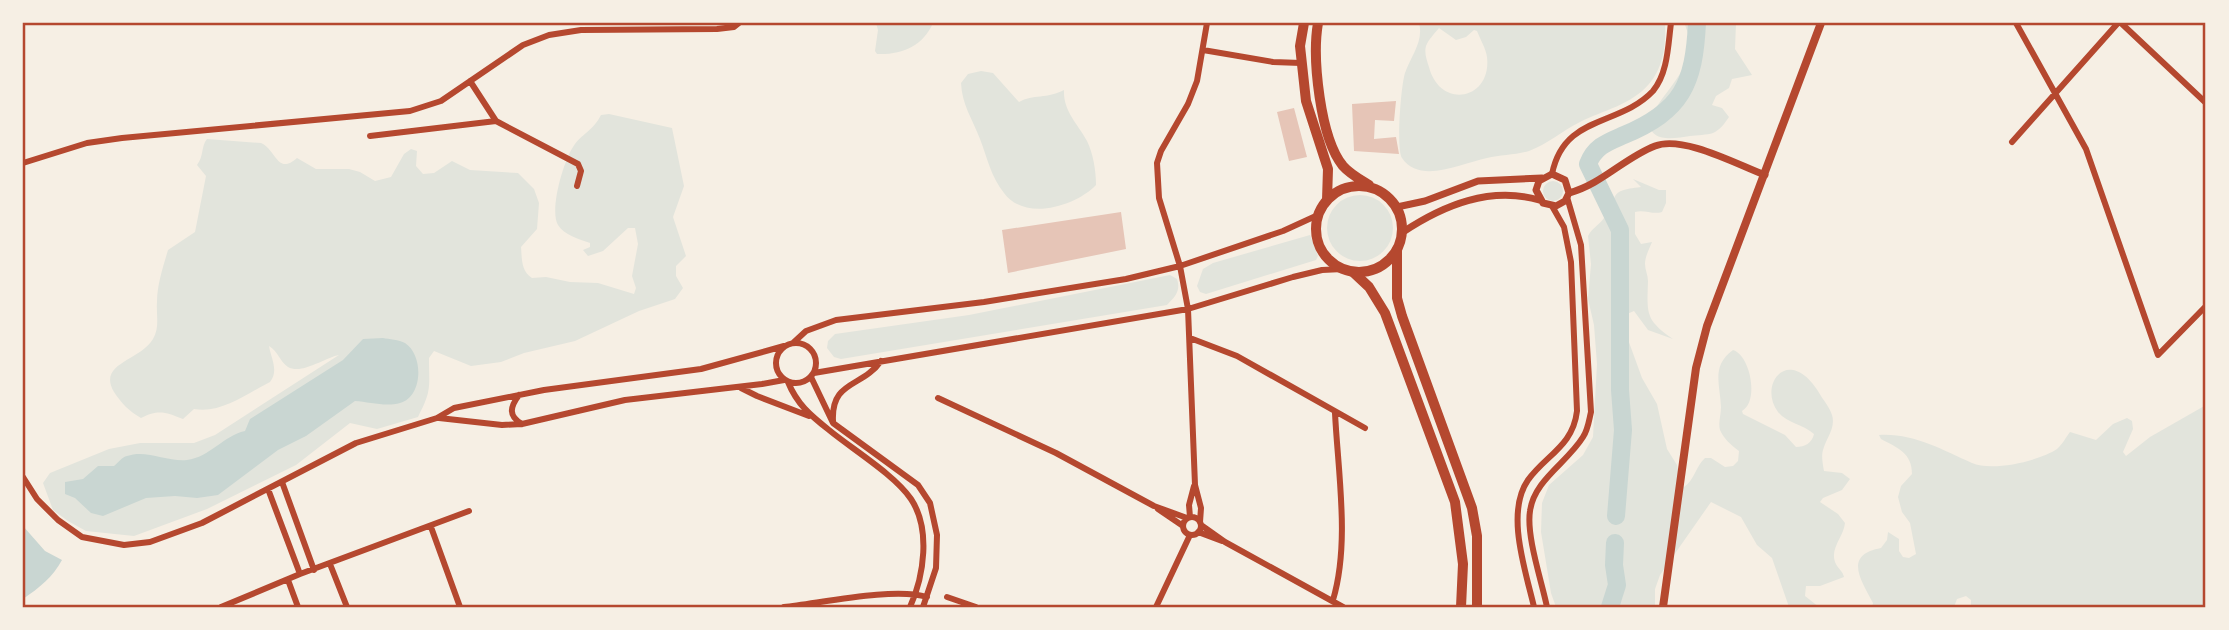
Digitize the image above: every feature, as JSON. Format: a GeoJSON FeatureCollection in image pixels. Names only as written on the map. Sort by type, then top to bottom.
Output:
{"type":"FeatureCollection","features":[{"type":"Feature","properties":{"kind":"highway"},"geometry":{"type":"LineString","coordinates":[[1397,250],[1397,298],[1402,316],[1472,508],[1478,555],[1477,607]]}},
{"type":"Feature","properties":{"kind":"highway"},"geometry":{"type":"LineString","coordinates":[[1348,270],[1369,287],[1385,313],[1455,502],[1462,564],[1461,607]]}},
{"type":"Feature","properties":{"kind":"main road"},"geometry":{"type":"LineString","coordinates":[[1304,23],[1300,46],[1306,102],[1328,169],[1327,200]]}},
{"type":"Feature","properties":{"kind":"main road"},"geometry":{"type":"LineString","coordinates":[[1318,23],[1315,40],[1317,78],[1326,128],[1342,165],[1390,199],[1397,207],[1401,219],[1402,232],[1397,250],[1383,265],[1373,270],[1348,270],[1327,258],[1322,251],[1316,233],[1318,215],[1334,193],[1353,186],[1373,188]]}},
{"type":"Feature","properties":{"kind":"main road"},"geometry":{"type":"LineString","coordinates":[[1663,607],[1696,368],[1707,326],[1821,23]]}},
{"type":"Feature","properties":{"kind":"street"},"geometry":{"type":"LineString","coordinates":[[23,163],[63,149],[99,141],[410,111],[441,101],[523,45],[549,35],[581,30],[717,29],[734,27],[739,23]]}},
{"type":"Feature","properties":{"kind":"street"},"geometry":{"type":"LineString","coordinates":[[1156,607],[1197,528],[1201,509],[1195,485],[1188,310],[1180,266],[1159,198],[1157,163],[1188,104],[1197,80],[1207,23]]}},
{"type":"Feature","properties":{"kind":"street"},"geometry":{"type":"LineString","coordinates":[[1552,174],[1554,162],[1569,138],[1581,128],[1636,104],[1653,90],[1663,71],[1671,23]]}},
{"type":"Feature","properties":{"kind":"street"},"geometry":{"type":"LineString","coordinates":[[2016,23],[2086,149],[2158,355],[2206,306]]}},
{"type":"Feature","properties":{"kind":"street"},"geometry":{"type":"LineString","coordinates":[[2012,142],[2055,91],[2119,23],[2206,103]]}},
{"type":"Feature","properties":{"kind":"street"},"geometry":{"type":"LineString","coordinates":[[1203,50],[1273,62],[1301,63]]}},
{"type":"Feature","properties":{"kind":"street"},"geometry":{"type":"LineString","coordinates":[[470,81],[496,121],[578,164],[581,172],[577,187]]}},
{"type":"Feature","properties":{"kind":"street"},"geometry":{"type":"LineString","coordinates":[[370,136],[496,121]]}},
{"type":"Feature","properties":{"kind":"street"},"geometry":{"type":"LineString","coordinates":[[1552,206],[1561,204],[1568,195],[1588,188],[1654,146],[1667,143],[1698,149],[1765,175]]}},
{"type":"Feature","properties":{"kind":"street"},"geometry":{"type":"LineString","coordinates":[[1397,207],[1425,201],[1478,181],[1543,177],[1552,174],[1565,180],[1581,245],[1591,412],[1584,436],[1534,496],[1530,509],[1529,525],[1547,607]]}},
{"type":"Feature","properties":{"kind":"street"},"geometry":{"type":"LineString","coordinates":[[1539,200],[1536,190],[1543,177]]}},
{"type":"Feature","properties":{"kind":"street"},"geometry":{"type":"LineString","coordinates":[[1402,232],[1427,216],[1473,198],[1493,194],[1528,196],[1552,206],[1564,227],[1571,262],[1577,411],[1572,432],[1553,456],[1528,480],[1518,510],[1524,563],[1534,607]]}},
{"type":"Feature","properties":{"kind":"street"},"geometry":{"type":"LineString","coordinates":[[24,482],[58,520],[82,537],[124,545],[150,542],[202,523],[356,443],[437,418],[467,405],[701,369],[793,343],[806,331],[836,320],[1010,298],[1126,279],[1180,266],[1283,231],[1318,215]]}},
{"type":"Feature","properties":{"kind":"street"},"geometry":{"type":"LineString","coordinates":[[437,418],[502,425],[522,424],[625,400],[786,381],[802,382],[812,375],[881,361],[1188,310],[1293,277],[1322,270],[1348,270]]}},
{"type":"Feature","properties":{"kind":"street"},"geometry":{"type":"LineString","coordinates":[[1190,338],[1237,356],[1365,428]]}},
{"type":"Feature","properties":{"kind":"street"},"geometry":{"type":"LineString","coordinates":[[793,343],[806,346],[813,353],[816,365],[812,375],[833,423],[918,485],[930,503],[937,535],[936,568],[923,607]]}},
{"type":"Feature","properties":{"kind":"street"},"geometry":{"type":"LineString","coordinates":[[784,346],[777,355],[775,365],[794,397],[810,416],[909,496],[920,524],[923,546],[916,594],[910,607]]}},
{"type":"Feature","properties":{"kind":"street"},"geometry":{"type":"LineString","coordinates":[[833,423],[832,405],[837,396],[875,369],[881,361]]}},
{"type":"Feature","properties":{"kind":"street"},"geometry":{"type":"LineString","coordinates":[[740,387],[810,416]]}},
{"type":"Feature","properties":{"kind":"street"},"geometry":{"type":"LineString","coordinates":[[519,395],[511,408],[511,415],[522,424]]}},
{"type":"Feature","properties":{"kind":"street"},"geometry":{"type":"LineString","coordinates":[[938,398],[1056,453],[1154,506],[1183,526],[1185,532],[1197,528]]}},
{"type":"Feature","properties":{"kind":"street"},"geometry":{"type":"LineString","coordinates":[[1333,600],[1342,539],[1335,413]]}},
{"type":"Feature","properties":{"kind":"street"},"geometry":{"type":"LineString","coordinates":[[282,482],[314,570]]}},
{"type":"Feature","properties":{"kind":"street"},"geometry":{"type":"LineString","coordinates":[[1183,526],[1189,518],[1189,505],[1195,485]]}},
{"type":"Feature","properties":{"kind":"street"},"geometry":{"type":"LineString","coordinates":[[268,489],[300,574]]}},
{"type":"Feature","properties":{"kind":"street"},"geometry":{"type":"LineString","coordinates":[[1154,506],[1189,518],[1197,528],[1214,540],[1225,542],[1343,607]]}},
{"type":"Feature","properties":{"kind":"street"},"geometry":{"type":"LineString","coordinates":[[221,607],[300,574],[469,511]]}},
{"type":"Feature","properties":{"kind":"street"},"geometry":{"type":"LineString","coordinates":[[431,527],[460,607]]}},
{"type":"Feature","properties":{"kind":"street"},"geometry":{"type":"LineString","coordinates":[[330,564],[347,607]]}},
{"type":"Feature","properties":{"kind":"street"},"geometry":{"type":"LineString","coordinates":[[288,580],[298,607]]}},
{"type":"Feature","properties":{"kind":"street"},"geometry":{"type":"LineString","coordinates":[[784,607],[892,594],[927,597]]}},
{"type":"Feature","properties":{"kind":"street"},"geometry":{"type":"LineString","coordinates":[[947,597],[976,607]]}},
{"type":"Feature","properties":{"kind":"shaded area"},"geometry":{"type":"Polygon","coordinates":[[[876,23],[933,23],[924,38],[911,48],[895,53],[877,54],[876,23]]]}},
{"type":"Feature","properties":{"kind":"shaded area"},"geometry":{"type":"Polygon","coordinates":[[[1419,23],[1665,23],[1663,55],[1658,70],[1649,84],[1634,97],[1580,122],[1529,151],[1430,171],[1410,166],[1402,158],[1399,143],[1403,80],[1420,30],[1419,23]],[[1439,28],[1425,49],[1435,81],[1443,90],[1464,94],[1482,83],[1487,57],[1477,31],[1474,30],[1466,37],[1456,40],[1439,28]]]}},
{"type":"Feature","properties":{"kind":"shaded area"},"geometry":{"type":"Polygon","coordinates":[[[1685,23],[1736,23],[1735,49],[1752,75],[1732,79],[1729,88],[1716,96],[1712,105],[1722,108],[1729,117],[1718,130],[1708,134],[1664,138],[1654,133],[1649,121],[1687,60],[1689,38],[1685,23]]]}},
{"type":"Feature","properties":{"kind":"shaded area"},"geometry":{"type":"Polygon","coordinates":[[[981,71],[993,73],[1019,102],[1064,90],[1068,111],[1091,151],[1096,185],[1076,199],[1050,208],[1024,207],[1013,202],[993,174],[965,105],[961,83],[968,74],[981,71]]]}},
{"type":"Feature","properties":{"kind":"shaded area"},"geometry":{"type":"Polygon","coordinates":[[[609,114],[672,128],[684,186],[673,217],[686,256],[676,266],[676,276],[683,288],[675,299],[639,311],[575,341],[524,353],[501,362],[471,366],[434,351],[429,358],[428,394],[418,417],[377,429],[350,423],[296,465],[207,509],[134,536],[86,531],[53,510],[43,483],[50,473],[109,449],[140,443],[194,443],[215,435],[339,355],[294,369],[285,365],[269,346],[274,369],[270,382],[224,406],[194,409],[183,419],[162,412],[141,418],[126,407],[114,392],[110,382],[115,368],[147,346],[155,334],[158,289],[168,250],[195,232],[206,176],[197,165],[207,139],[261,143],[281,163],[290,163],[297,158],[316,169],[349,169],[375,181],[391,177],[404,154],[411,149],[417,151],[416,166],[423,174],[434,173],[452,161],[470,170],[518,173],[534,189],[539,203],[537,229],[521,247],[523,264],[528,275],[532,278],[598,283],[634,294],[636,288],[632,276],[638,244],[635,228],[628,228],[603,251],[588,256],[583,250],[590,247],[590,243],[564,231],[556,218],[556,197],[569,153],[601,115],[609,114]]]}},
{"type":"Feature","properties":{"kind":"shaded area"},"geometry":{"type":"Polygon","coordinates":[[[1633,179],[1659,190],[1666,190],[1666,203],[1662,212],[1635,212],[1635,234],[1641,244],[1652,242],[1645,264],[1650,315],[1657,326],[1673,339],[1648,330],[1634,311],[1627,314],[1626,334],[1642,378],[1657,404],[1667,449],[1677,465],[1681,484],[1684,487],[1687,484],[1705,458],[1711,458],[1725,467],[1733,466],[1738,461],[1739,451],[1724,436],[1719,425],[1719,369],[1733,350],[1744,361],[1751,379],[1750,399],[1742,411],[1743,414],[1785,435],[1796,447],[1810,442],[1814,434],[1782,416],[1773,401],[1774,380],[1780,373],[1788,370],[1798,372],[1809,380],[1831,412],[1832,429],[1822,452],[1824,471],[1842,473],[1850,479],[1842,490],[1820,502],[1838,514],[1845,523],[1834,557],[1844,577],[1820,586],[1806,586],[1805,596],[1819,607],[1789,607],[1772,558],[1757,545],[1741,517],[1711,502],[1660,575],[1655,589],[1655,607],[1556,607],[1551,593],[1541,532],[1542,503],[1549,485],[1583,455],[1593,437],[1597,364],[1594,325],[1588,299],[1591,264],[1588,236],[1609,211],[1618,193],[1641,187],[1633,179]]]}},
{"type":"Feature","properties":{"kind":"shaded area"},"geometry":{"type":"Polygon","coordinates":[[[1553,181],[1560,184],[1563,191],[1560,198],[1553,201],[1546,198],[1543,191],[1546,184],[1553,181]]]}},
{"type":"Feature","properties":{"kind":"shaded area"},"geometry":{"type":"Polygon","coordinates":[[[1354,195],[1366,195],[1384,204],[1391,215],[1391,241],[1384,252],[1373,259],[1354,261],[1341,256],[1332,247],[1327,234],[1327,222],[1332,209],[1341,200],[1354,195]]]}},
{"type":"Feature","properties":{"kind":"shaded area"},"geometry":{"type":"Polygon","coordinates":[[[1310,235],[1318,256],[1316,260],[1206,294],[1200,292],[1197,286],[1203,269],[1213,263],[1310,235]]]}},
{"type":"Feature","properties":{"kind":"shaded area"},"geometry":{"type":"Polygon","coordinates":[[[1170,275],[1177,279],[1178,290],[1167,305],[841,359],[834,357],[827,348],[828,341],[835,334],[969,315],[1170,275]]]}},
{"type":"Feature","properties":{"kind":"shaded area"},"geometry":{"type":"Polygon","coordinates":[[[383,338],[405,343],[415,357],[418,366],[417,385],[408,399],[389,405],[355,401],[306,436],[278,450],[218,495],[197,498],[146,498],[103,516],[91,513],[75,498],[65,494],[65,482],[83,479],[98,466],[114,466],[134,454],[179,460],[203,455],[230,437],[245,431],[250,419],[343,360],[363,339],[383,338]]]}},
{"type":"Feature","properties":{"kind":"shaded area"},"geometry":{"type":"Polygon","coordinates":[[[2206,405],[2206,607],[1971,607],[1971,600],[1966,596],[1957,599],[1954,607],[1872,607],[1873,603],[1858,570],[1862,556],[1881,548],[1887,540],[1888,532],[1899,539],[1899,551],[1903,557],[1909,558],[1916,554],[1910,523],[1902,512],[1898,497],[1901,486],[1912,474],[1910,461],[1903,452],[1881,439],[1879,435],[1916,440],[1972,463],[2003,466],[2049,453],[2059,447],[2070,432],[2096,440],[2113,424],[2127,418],[2132,421],[2133,429],[2123,452],[2126,456],[2150,437],[2206,405]]]}},
{"type":"Feature","properties":{"kind":"shaded area"},"geometry":{"type":"Polygon","coordinates":[[[23,526],[45,551],[62,560],[45,582],[23,599],[23,526]]]}},
{"type":"Feature","properties":{"kind":"building"},"geometry":{"type":"Polygon","coordinates":[[[1396,101],[1394,121],[1375,120],[1374,139],[1396,137],[1399,154],[1354,151],[1352,104],[1396,101]]]}},
{"type":"Feature","properties":{"kind":"building"},"geometry":{"type":"Polygon","coordinates":[[[1294,108],[1307,157],[1289,161],[1277,112],[1294,108]]]}},
{"type":"Feature","properties":{"kind":"building"},"geometry":{"type":"Polygon","coordinates":[[[1121,212],[1126,249],[1008,273],[1002,230],[1121,212]]]}},
{"type":"Feature","properties":{"kind":"waterway"},"geometry":{"type":"LineString","coordinates":[[1616,516],[1623,430],[1620,390],[1620,230],[1588,164],[1594,153],[1603,145],[1644,126],[1672,105],[1688,79],[1697,23]]}},
{"type":"Feature","properties":{"kind":"waterway"},"geometry":{"type":"LineString","coordinates":[[1610,607],[1617,585],[1615,543]]}}]}
